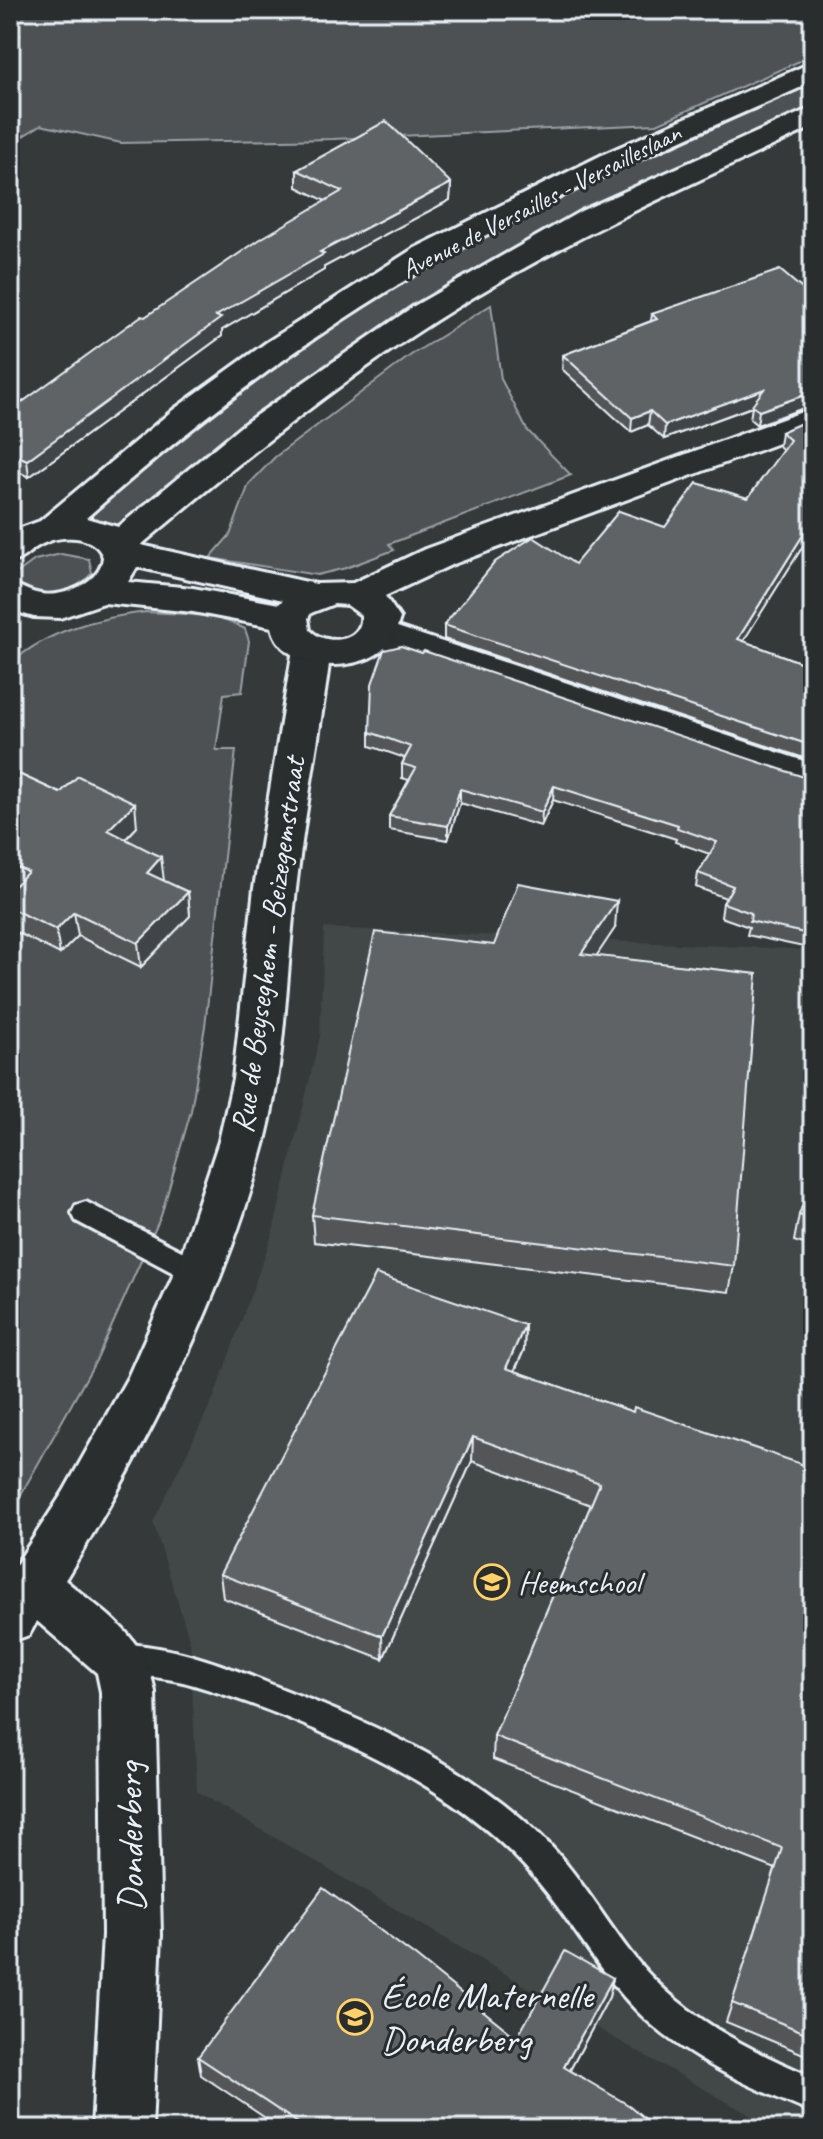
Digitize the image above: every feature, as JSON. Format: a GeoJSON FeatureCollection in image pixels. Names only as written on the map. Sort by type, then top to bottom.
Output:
{"type":"FeatureCollection","features":[{"type":"Feature","properties":{"kind":"street","name":"Avenue de Versailles - Versailleslaan"},"geometry":{"type":"LineString","coordinates":[[10,552],[28,536],[53,528],[239,377],[390,277],[522,204],[813,71]]}},
{"type":"Feature","properties":{"kind":"street","name":"Avenue de Versailles - Versailleslaan"},"geometry":{"type":"LineString","coordinates":[[118,549],[257,430],[363,353],[425,313],[592,218],[813,116]]}},
{"type":"Feature","properties":{"kind":"street"},"geometry":{"type":"LineString","coordinates":[[357,595],[438,557],[813,418]]}},
{"type":"Feature","properties":{"kind":"street"},"geometry":{"type":"LineString","coordinates":[[53,528],[91,530],[103,534],[118,549],[305,621],[334,652],[356,649],[379,633],[381,618],[379,611],[357,595],[336,592],[305,621]]}},
{"type":"Feature","properties":{"kind":"street"},"geometry":{"type":"LineString","coordinates":[[10,632],[57,607],[85,599],[99,591],[119,568],[118,549]]}},
{"type":"Feature","properties":{"kind":"street"},"geometry":{"type":"LineString","coordinates":[[99,591],[193,600],[305,621]]}},
{"type":"Feature","properties":{"kind":"street"},"geometry":{"type":"LineString","coordinates":[[10,595],[29,604],[57,607]]}},
{"type":"Feature","properties":{"kind":"street","name":"Rue de Beyseghem - Beizegemstraat"},"geometry":{"type":"LineString","coordinates":[[22,1602],[114,1448],[163,1351],[197,1272],[229,1184],[251,1102],[305,621]]}},
{"type":"Feature","properties":{"kind":"street"},"geometry":{"type":"LineString","coordinates":[[379,633],[813,778]]}},
{"type":"Feature","properties":{"kind":"street"},"geometry":{"type":"LineString","coordinates":[[22,1602],[116,1656]]}},
{"type":"Feature","properties":{"kind":"street","name":"Donderberg"},"geometry":{"type":"LineString","coordinates":[[116,1656],[125,1673],[128,1692],[131,1890],[122,2129]]}},
{"type":"Feature","properties":{"kind":"lane"},"geometry":{"type":"LineString","coordinates":[[86,1213],[197,1272]]}},
{"type":"Feature","properties":{"kind":"lane"},"geometry":{"type":"LineString","coordinates":[[116,1656],[180,1667],[232,1684],[362,1737],[426,1767],[460,1788],[532,1850],[570,1893],[629,1978],[668,2019],[736,2059],[813,2095]]}},
{"type":"Feature","properties":{"kind":"shaded area"},"geometry":{"type":"Polygon","coordinates":[[[10,10],[813,10],[813,55],[657,124],[333,139],[121,143],[41,125],[10,144],[10,10]]]}},
{"type":"Feature","properties":{"kind":"shaded area"},"geometry":{"type":"Polygon","coordinates":[[[813,80],[813,106],[553,228],[423,302],[290,394],[120,528],[88,517],[239,390],[308,340],[421,270],[539,205],[813,80]]]}},
{"type":"Feature","properties":{"kind":"shaded area"},"geometry":{"type":"Polygon","coordinates":[[[491,305],[501,379],[527,430],[571,475],[389,544],[394,550],[317,575],[210,558],[230,535],[249,484],[275,457],[411,355],[491,305]]]}},
{"type":"Feature","properties":{"kind":"shaded area"},"geometry":{"type":"Polygon","coordinates":[[[61,554],[89,559],[92,573],[74,588],[54,594],[11,587],[13,576],[35,560],[61,554]]]}},
{"type":"Feature","properties":{"kind":"shaded area"},"geometry":{"type":"Polygon","coordinates":[[[146,612],[222,620],[245,629],[249,641],[242,692],[224,694],[216,750],[236,750],[205,1026],[191,1111],[161,1216],[98,1357],[10,1514],[10,664],[40,642],[57,634],[109,618],[146,612]]]}},
{"type":"Feature","properties":{"kind":"shaded area","name":"Heemschool"},"geometry":{"type":"Polygon","coordinates":[[[324,928],[813,950],[813,2129],[754,2129],[755,2118],[197,1792],[190,1642],[153,1522],[214,1397],[272,1235],[320,1036],[324,928]]]}},
{"type":"Feature","properties":{"kind":"building"},"geometry":{"type":"Polygon","coordinates":[[[386,121],[451,183],[320,252],[324,254],[216,316],[221,318],[27,460],[10,452],[10,411],[141,316],[145,317],[262,238],[342,191],[297,170],[386,121]]]}},
{"type":"Feature","properties":{"kind":"building"},"geometry":{"type":"Polygon","coordinates":[[[780,270],[806,292],[813,289],[813,392],[759,411],[752,405],[764,389],[665,425],[650,411],[632,418],[563,355],[657,319],[652,314],[780,270]]]}},
{"type":"Feature","properties":{"kind":"building"},"geometry":{"type":"Polygon","coordinates":[[[813,418],[813,519],[738,639],[813,667],[813,746],[444,625],[495,562],[533,537],[575,564],[619,511],[665,527],[697,483],[748,498],[790,440],[781,432],[813,418]]]}},
{"type":"Feature","properties":{"kind":"building"},"geometry":{"type":"Polygon","coordinates":[[[401,646],[813,780],[813,935],[750,921],[751,913],[723,903],[733,886],[698,873],[717,842],[677,828],[678,825],[554,786],[542,812],[460,789],[448,826],[389,816],[416,768],[402,764],[411,747],[370,732],[372,684],[384,650],[401,646]]]}},
{"type":"Feature","properties":{"kind":"building"},"geometry":{"type":"Polygon","coordinates":[[[10,770],[60,793],[78,776],[135,803],[108,830],[161,857],[147,873],[188,892],[138,943],[74,912],[56,930],[10,908],[10,890],[28,872],[10,864],[10,770]]]}},
{"type":"Feature","properties":{"kind":"building"},"geometry":{"type":"Polygon","coordinates":[[[518,883],[617,901],[581,954],[757,974],[734,1266],[312,1215],[375,932],[494,945],[518,883]]]}},
{"type":"Feature","properties":{"kind":"building"},"geometry":{"type":"Polygon","coordinates":[[[813,1178],[813,1219],[799,1215],[813,1178]]]}},
{"type":"Feature","properties":{"kind":"building"},"geometry":{"type":"Polygon","coordinates":[[[376,1274],[525,1325],[506,1368],[633,1412],[634,1407],[813,1468],[813,2036],[732,2003],[782,1848],[494,1736],[600,1483],[473,1437],[382,1636],[220,1574],[376,1274]]]}},
{"type":"Feature","properties":{"kind":"building","name":"École Maternelle Donderberg"},"geometry":{"type":"Polygon","coordinates":[[[323,1888],[415,1956],[517,2038],[565,1951],[613,1978],[564,2067],[630,2106],[657,2129],[307,2129],[198,2057],[323,1888]]]}},
{"type":"Feature","properties":{"kind":"place","name":"Heemschool"},"geometry":{"type":"Point","coordinates":[492,1582]}},
{"type":"Feature","properties":{"kind":"place","name":"École Maternelle Donderberg"},"geometry":{"type":"Point","coordinates":[355,2017]}}]}
